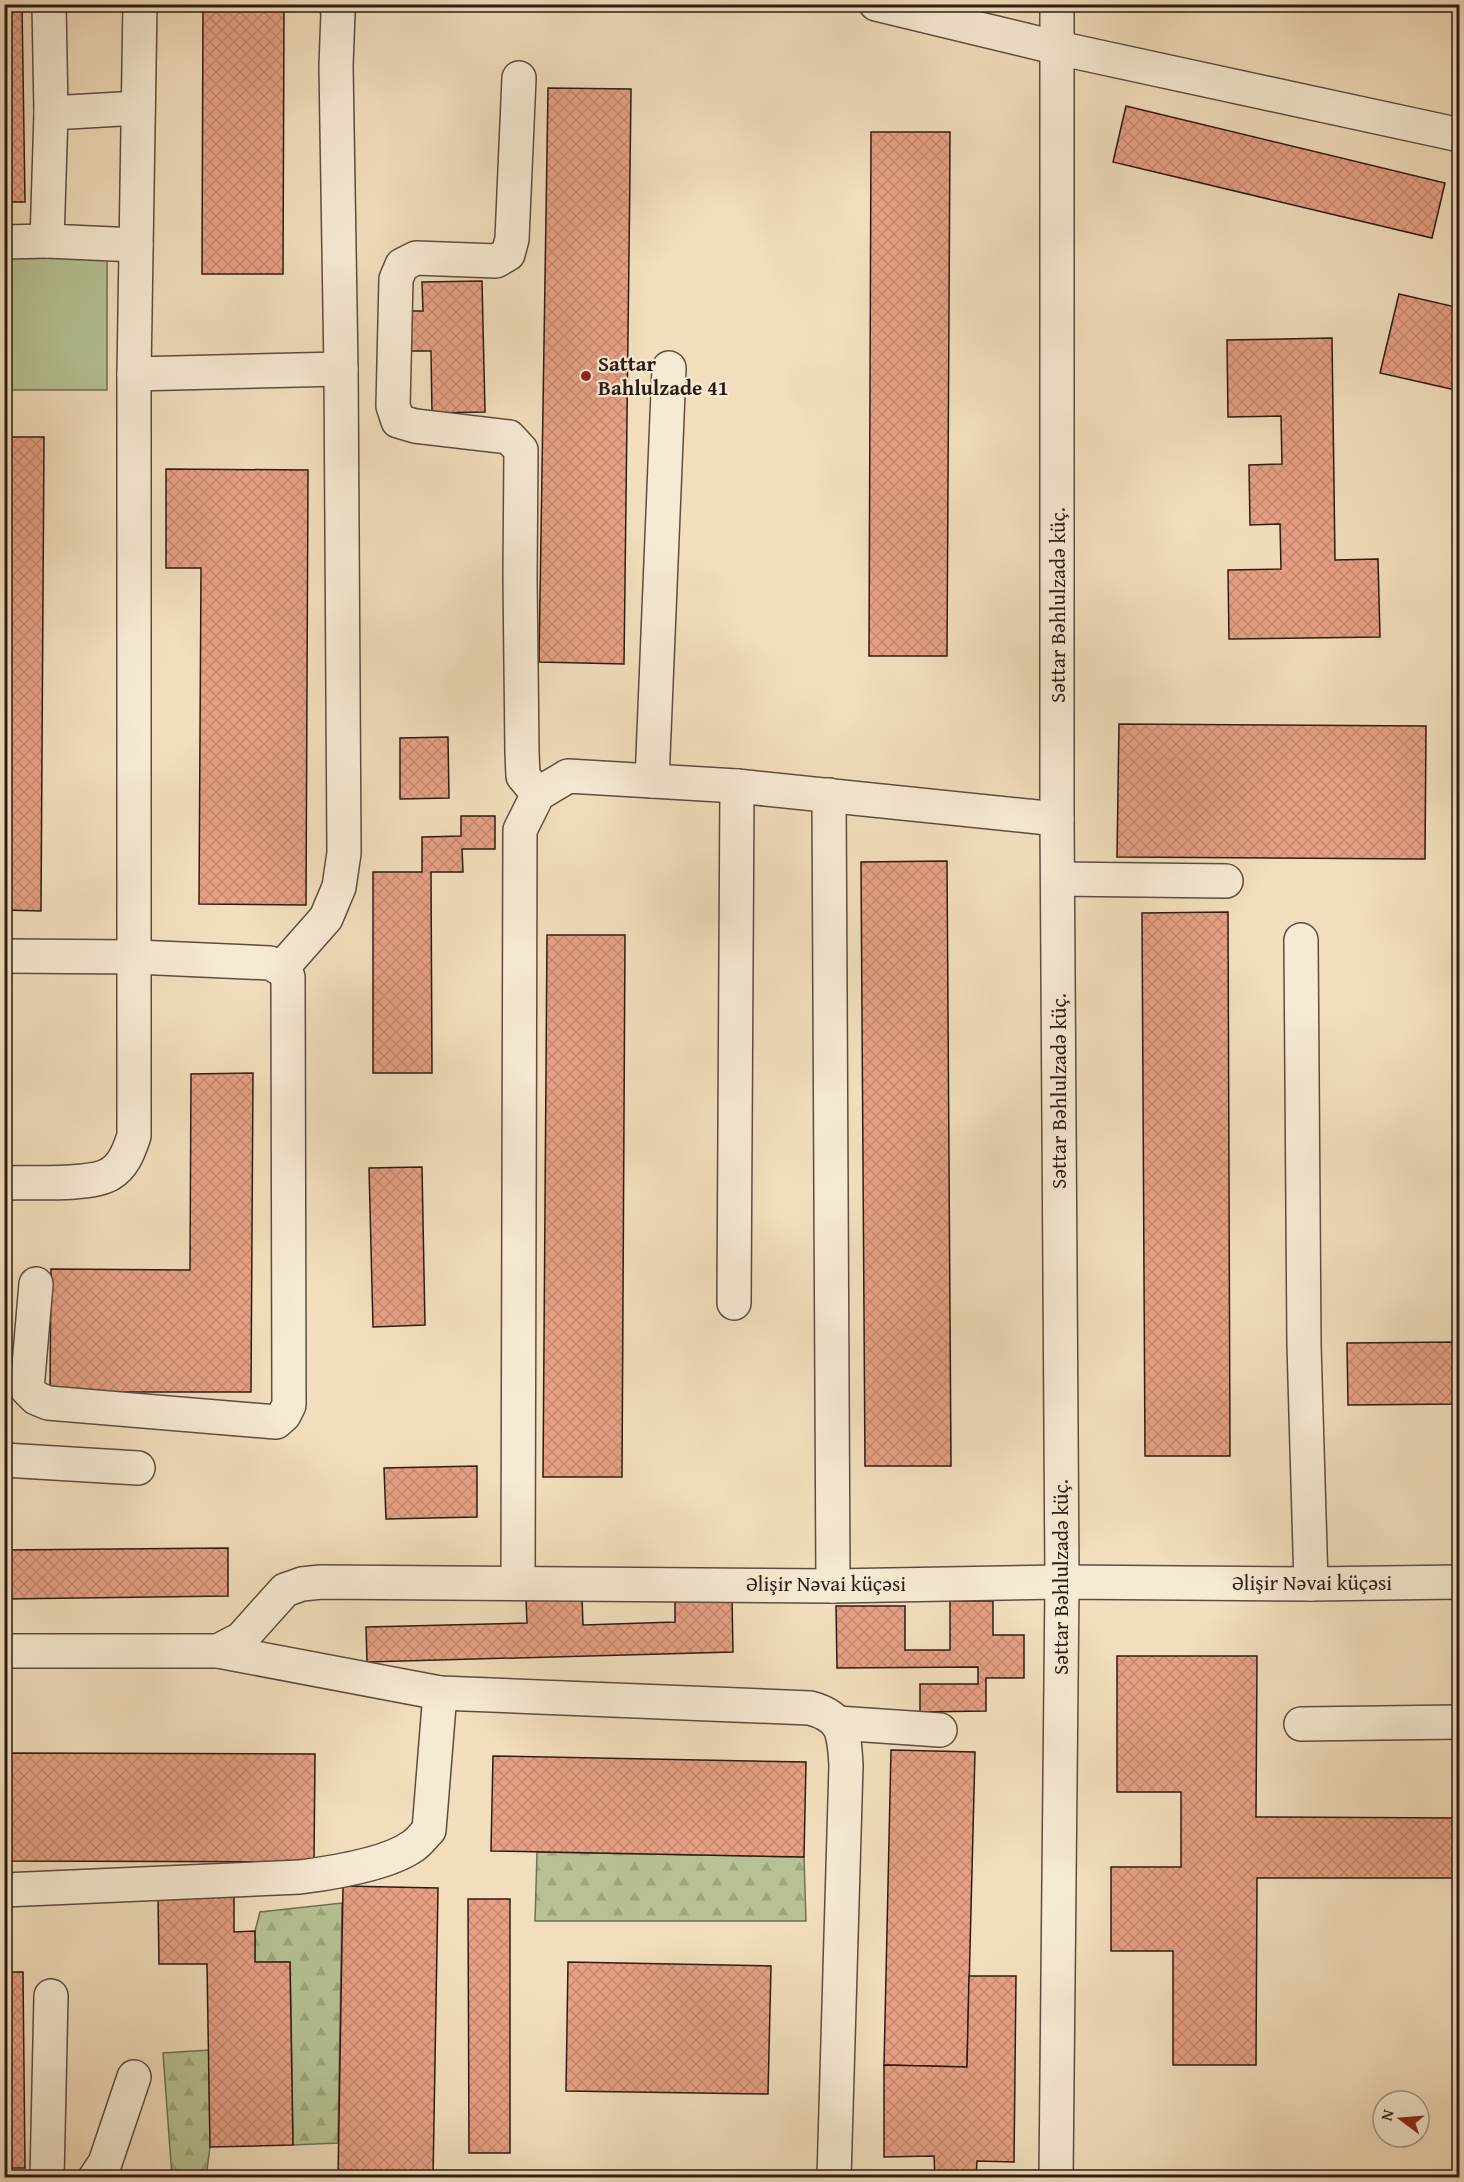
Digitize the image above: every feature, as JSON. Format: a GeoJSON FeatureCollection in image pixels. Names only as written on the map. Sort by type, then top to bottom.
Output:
{"type":"FeatureCollection","features":[{"type":"Feature","properties":{"kind":"street"},"geometry":{"type":"LineString","coordinates":[[47,241],[51,112],[49,4]]}},
{"type":"Feature","properties":{"kind":"street"},"geometry":{"type":"LineString","coordinates":[[4,1183],[97,1180],[112,1174],[127,1157],[134,1136],[136,957],[134,374],[140,4]]}},
{"type":"Feature","properties":{"kind":"street"},"geometry":{"type":"LineString","coordinates":[[281,969],[326,918],[339,887],[344,854],[341,369],[336,66],[338,13],[336,4]]}},
{"type":"Feature","properties":{"kind":"street"},"geometry":{"type":"LineString","coordinates":[[876,4],[1058,48],[1460,135]]}},
{"type":"Feature","properties":{"kind":"street","name":"Səttar Bəhlulzadə küç."},"geometry":{"type":"LineString","coordinates":[[1056,2178],[1062,1582],[1057,819],[1058,4]]}},
{"type":"Feature","properties":{"kind":"street"},"geometry":{"type":"LineString","coordinates":[[519,78],[512,238],[508,254],[496,261],[416,258],[402,264],[396,279],[393,406],[398,421],[415,426],[509,437],[521,450],[522,752],[524,776],[538,794]]}},
{"type":"Feature","properties":{"kind":"street"},"geometry":{"type":"LineString","coordinates":[[51,112],[138,108]]}},
{"type":"Feature","properties":{"kind":"street"},"geometry":{"type":"LineString","coordinates":[[4,242],[47,241],[136,245]]}},
{"type":"Feature","properties":{"kind":"street"},"geometry":{"type":"LineString","coordinates":[[652,781],[669,368]]}},
{"type":"Feature","properties":{"kind":"street"},"geometry":{"type":"LineString","coordinates":[[134,374],[341,369]]}},
{"type":"Feature","properties":{"kind":"street"},"geometry":{"type":"LineString","coordinates":[[518,1583],[520,830],[538,794],[568,776],[737,786],[1057,819]]}},
{"type":"Feature","properties":{"kind":"street"},"geometry":{"type":"LineString","coordinates":[[734,1303],[737,786]]}},
{"type":"Feature","properties":{"kind":"street"},"geometry":{"type":"LineString","coordinates":[[829,795],[833,1586]]}},
{"type":"Feature","properties":{"kind":"street"},"geometry":{"type":"LineString","coordinates":[[1058,879],[1226,881]]}},
{"type":"Feature","properties":{"kind":"street"},"geometry":{"type":"LineString","coordinates":[[1302,940],[1304,1345],[1311,1584]]}},
{"type":"Feature","properties":{"kind":"street"},"geometry":{"type":"LineString","coordinates":[[4,956],[136,957],[270,963],[281,969],[288,977],[289,1405],[284,1415],[276,1422],[48,1403],[36,1398],[27,1389],[36,1284]]}},
{"type":"Feature","properties":{"kind":"street"},"geometry":{"type":"LineString","coordinates":[[4,1460],[138,1468]]}},
{"type":"Feature","properties":{"kind":"street","name":"Əlişir Nəvai küçəsi"},"geometry":{"type":"LineString","coordinates":[[218,1651],[241,1639],[285,1590],[302,1584],[345,1582],[833,1586],[1062,1582],[1311,1584],[1460,1582]]}},
{"type":"Feature","properties":{"kind":"street"},"geometry":{"type":"LineString","coordinates":[[4,1651],[218,1651],[440,1693],[810,1708],[826,1713],[837,1723],[844,1738],[846,1765],[834,2178]]}},
{"type":"Feature","properties":{"kind":"street"},"geometry":{"type":"LineString","coordinates":[[4,1890],[300,1877],[334,1872],[388,1857],[412,1847],[429,1830],[440,1693]]}},
{"type":"Feature","properties":{"kind":"street"},"geometry":{"type":"LineString","coordinates":[[1301,1724],[1460,1722]]}},
{"type":"Feature","properties":{"kind":"street"},"geometry":{"type":"LineString","coordinates":[[837,1723],[940,1730]]}},
{"type":"Feature","properties":{"kind":"street"},"geometry":{"type":"LineString","coordinates":[[47,2178],[51,1996]]}},
{"type":"Feature","properties":{"kind":"street"},"geometry":{"type":"LineString","coordinates":[[94,2178],[105,2163],[134,2077]]}},
{"type":"Feature","properties":{"kind":"green space"},"geometry":{"type":"Polygon","coordinates":[[[5,253],[107,253],[107,390],[5,390],[5,253]]]}},
{"type":"Feature","properties":{"kind":"green space"},"geometry":{"type":"Polygon","coordinates":[[[537,1852],[804,1857],[806,1921],[535,1921],[537,1852]]]}},
{"type":"Feature","properties":{"kind":"green space"},"geometry":{"type":"Polygon","coordinates":[[[342,1903],[338,2143],[293,2145],[290,1962],[255,1962],[255,1931],[260,1912],[342,1903]]]}},
{"type":"Feature","properties":{"kind":"green space"},"geometry":{"type":"Polygon","coordinates":[[[209,2050],[210,2147],[206,2177],[172,2177],[163,2053],[209,2050]]]}},
{"type":"Feature","properties":{"kind":"building"},"geometry":{"type":"Polygon","coordinates":[[[4,4],[22,4],[25,202],[4,202],[4,4]]]}},
{"type":"Feature","properties":{"kind":"building"},"geometry":{"type":"Polygon","coordinates":[[[203,4],[284,4],[283,274],[202,274],[203,4]]]}},
{"type":"Feature","properties":{"kind":"building","name":"Sattar Bahlulzade 41"},"geometry":{"type":"Polygon","coordinates":[[[548,88],[631,89],[624,664],[539,662],[548,88]]]}},
{"type":"Feature","properties":{"kind":"building"},"geometry":{"type":"Polygon","coordinates":[[[1126,106],[1445,183],[1432,238],[1113,162],[1126,106]]]}},
{"type":"Feature","properties":{"kind":"building"},"geometry":{"type":"Polygon","coordinates":[[[871,132],[950,132],[947,656],[869,656],[871,132]]]}},
{"type":"Feature","properties":{"kind":"building"},"geometry":{"type":"Polygon","coordinates":[[[482,281],[485,412],[432,413],[431,351],[408,351],[407,311],[423,311],[422,282],[482,281]]]}},
{"type":"Feature","properties":{"kind":"building"},"geometry":{"type":"Polygon","coordinates":[[[1399,294],[1460,308],[1460,391],[1380,373],[1399,294]]]}},
{"type":"Feature","properties":{"kind":"building"},"geometry":{"type":"Polygon","coordinates":[[[1332,338],[1335,560],[1378,559],[1380,637],[1229,639],[1228,570],[1281,569],[1280,524],[1250,525],[1249,465],[1282,464],[1281,416],[1228,417],[1227,340],[1332,338]]]}},
{"type":"Feature","properties":{"kind":"building"},"geometry":{"type":"Polygon","coordinates":[[[4,437],[44,437],[41,911],[4,910],[4,437]]]}},
{"type":"Feature","properties":{"kind":"building"},"geometry":{"type":"Polygon","coordinates":[[[166,469],[308,470],[306,905],[199,904],[201,568],[166,568],[166,469]]]}},
{"type":"Feature","properties":{"kind":"building"},"geometry":{"type":"Polygon","coordinates":[[[1119,724],[1426,726],[1425,859],[1117,857],[1119,724]]]}},
{"type":"Feature","properties":{"kind":"building"},"geometry":{"type":"Polygon","coordinates":[[[448,737],[449,798],[400,799],[400,738],[448,737]]]}},
{"type":"Feature","properties":{"kind":"building"},"geometry":{"type":"Polygon","coordinates":[[[461,816],[495,816],[495,849],[462,849],[463,872],[431,872],[432,1073],[373,1073],[373,872],[422,872],[422,837],[461,836],[461,816]]]}},
{"type":"Feature","properties":{"kind":"building"},"geometry":{"type":"Polygon","coordinates":[[[947,861],[951,1466],[865,1466],[861,862],[947,861]]]}},
{"type":"Feature","properties":{"kind":"building"},"geometry":{"type":"Polygon","coordinates":[[[1228,912],[1230,1456],[1145,1456],[1142,913],[1228,912]]]}},
{"type":"Feature","properties":{"kind":"building"},"geometry":{"type":"Polygon","coordinates":[[[547,935],[625,935],[622,1477],[543,1477],[547,935]]]}},
{"type":"Feature","properties":{"kind":"building"},"geometry":{"type":"Polygon","coordinates":[[[253,1073],[251,1392],[50,1392],[51,1269],[190,1270],[191,1074],[253,1073]]]}},
{"type":"Feature","properties":{"kind":"building"},"geometry":{"type":"Polygon","coordinates":[[[422,1167],[425,1325],[373,1327],[369,1168],[422,1167]]]}},
{"type":"Feature","properties":{"kind":"building"},"geometry":{"type":"Polygon","coordinates":[[[1460,1342],[1460,1404],[1348,1405],[1347,1343],[1460,1342]]]}},
{"type":"Feature","properties":{"kind":"building"},"geometry":{"type":"Polygon","coordinates":[[[477,1466],[477,1517],[386,1519],[384,1468],[477,1466]]]}},
{"type":"Feature","properties":{"kind":"building"},"geometry":{"type":"Polygon","coordinates":[[[228,1548],[228,1596],[4,1599],[4,1550],[228,1548]]]}},
{"type":"Feature","properties":{"kind":"building"},"geometry":{"type":"Polygon","coordinates":[[[582,1598],[583,1625],[675,1622],[675,1600],[732,1599],[733,1652],[367,1662],[366,1627],[527,1623],[526,1599],[582,1598]]]}},
{"type":"Feature","properties":{"kind":"building"},"geometry":{"type":"Polygon","coordinates":[[[950,1601],[993,1601],[993,1635],[1024,1635],[1024,1678],[986,1678],[986,1711],[920,1712],[920,1684],[978,1684],[978,1667],[837,1668],[836,1606],[905,1606],[905,1650],[950,1650],[950,1601]]]}},
{"type":"Feature","properties":{"kind":"building"},"geometry":{"type":"Polygon","coordinates":[[[1117,1656],[1257,1656],[1256,1817],[1460,1818],[1460,1878],[1257,1878],[1256,2065],[1173,2065],[1173,1951],[1111,1951],[1111,1867],[1181,1867],[1181,1792],[1117,1792],[1117,1656]]]}},
{"type":"Feature","properties":{"kind":"building"},"geometry":{"type":"Polygon","coordinates":[[[891,1750],[975,1752],[967,2067],[884,2065],[891,1750]]]}},
{"type":"Feature","properties":{"kind":"building"},"geometry":{"type":"Polygon","coordinates":[[[4,1753],[315,1754],[314,1862],[4,1861],[4,1753]]]}},
{"type":"Feature","properties":{"kind":"building"},"geometry":{"type":"Polygon","coordinates":[[[493,1756],[806,1762],[804,1857],[491,1851],[493,1756]]]}},
{"type":"Feature","properties":{"kind":"building"},"geometry":{"type":"Polygon","coordinates":[[[343,1886],[438,1888],[433,2178],[338,2178],[343,1886]]]}},
{"type":"Feature","properties":{"kind":"building"},"geometry":{"type":"Polygon","coordinates":[[[234,1895],[234,1932],[255,1931],[255,1962],[290,1962],[293,2145],[210,2147],[207,1964],[159,1964],[158,1897],[234,1895]]]}},
{"type":"Feature","properties":{"kind":"building"},"geometry":{"type":"Polygon","coordinates":[[[468,1899],[510,1899],[510,2153],[469,2153],[468,1899]]]}},
{"type":"Feature","properties":{"kind":"building"},"geometry":{"type":"Polygon","coordinates":[[[568,1962],[771,1966],[768,2094],[566,2091],[568,1962]]]}},
{"type":"Feature","properties":{"kind":"building"},"geometry":{"type":"Polygon","coordinates":[[[4,1972],[23,1972],[25,2168],[4,2168],[4,1972]]]}},
{"type":"Feature","properties":{"kind":"building"},"geometry":{"type":"Polygon","coordinates":[[[969,1976],[1016,1976],[1014,2162],[977,2161],[976,2178],[935,2178],[934,2156],[884,2157],[884,2065],[967,2067],[969,1976]]]}},
{"type":"Feature","properties":{"kind":"place","name":"Sattar Bahlulzade 41"},"geometry":{"type":"Point","coordinates":[586,376]}}]}
